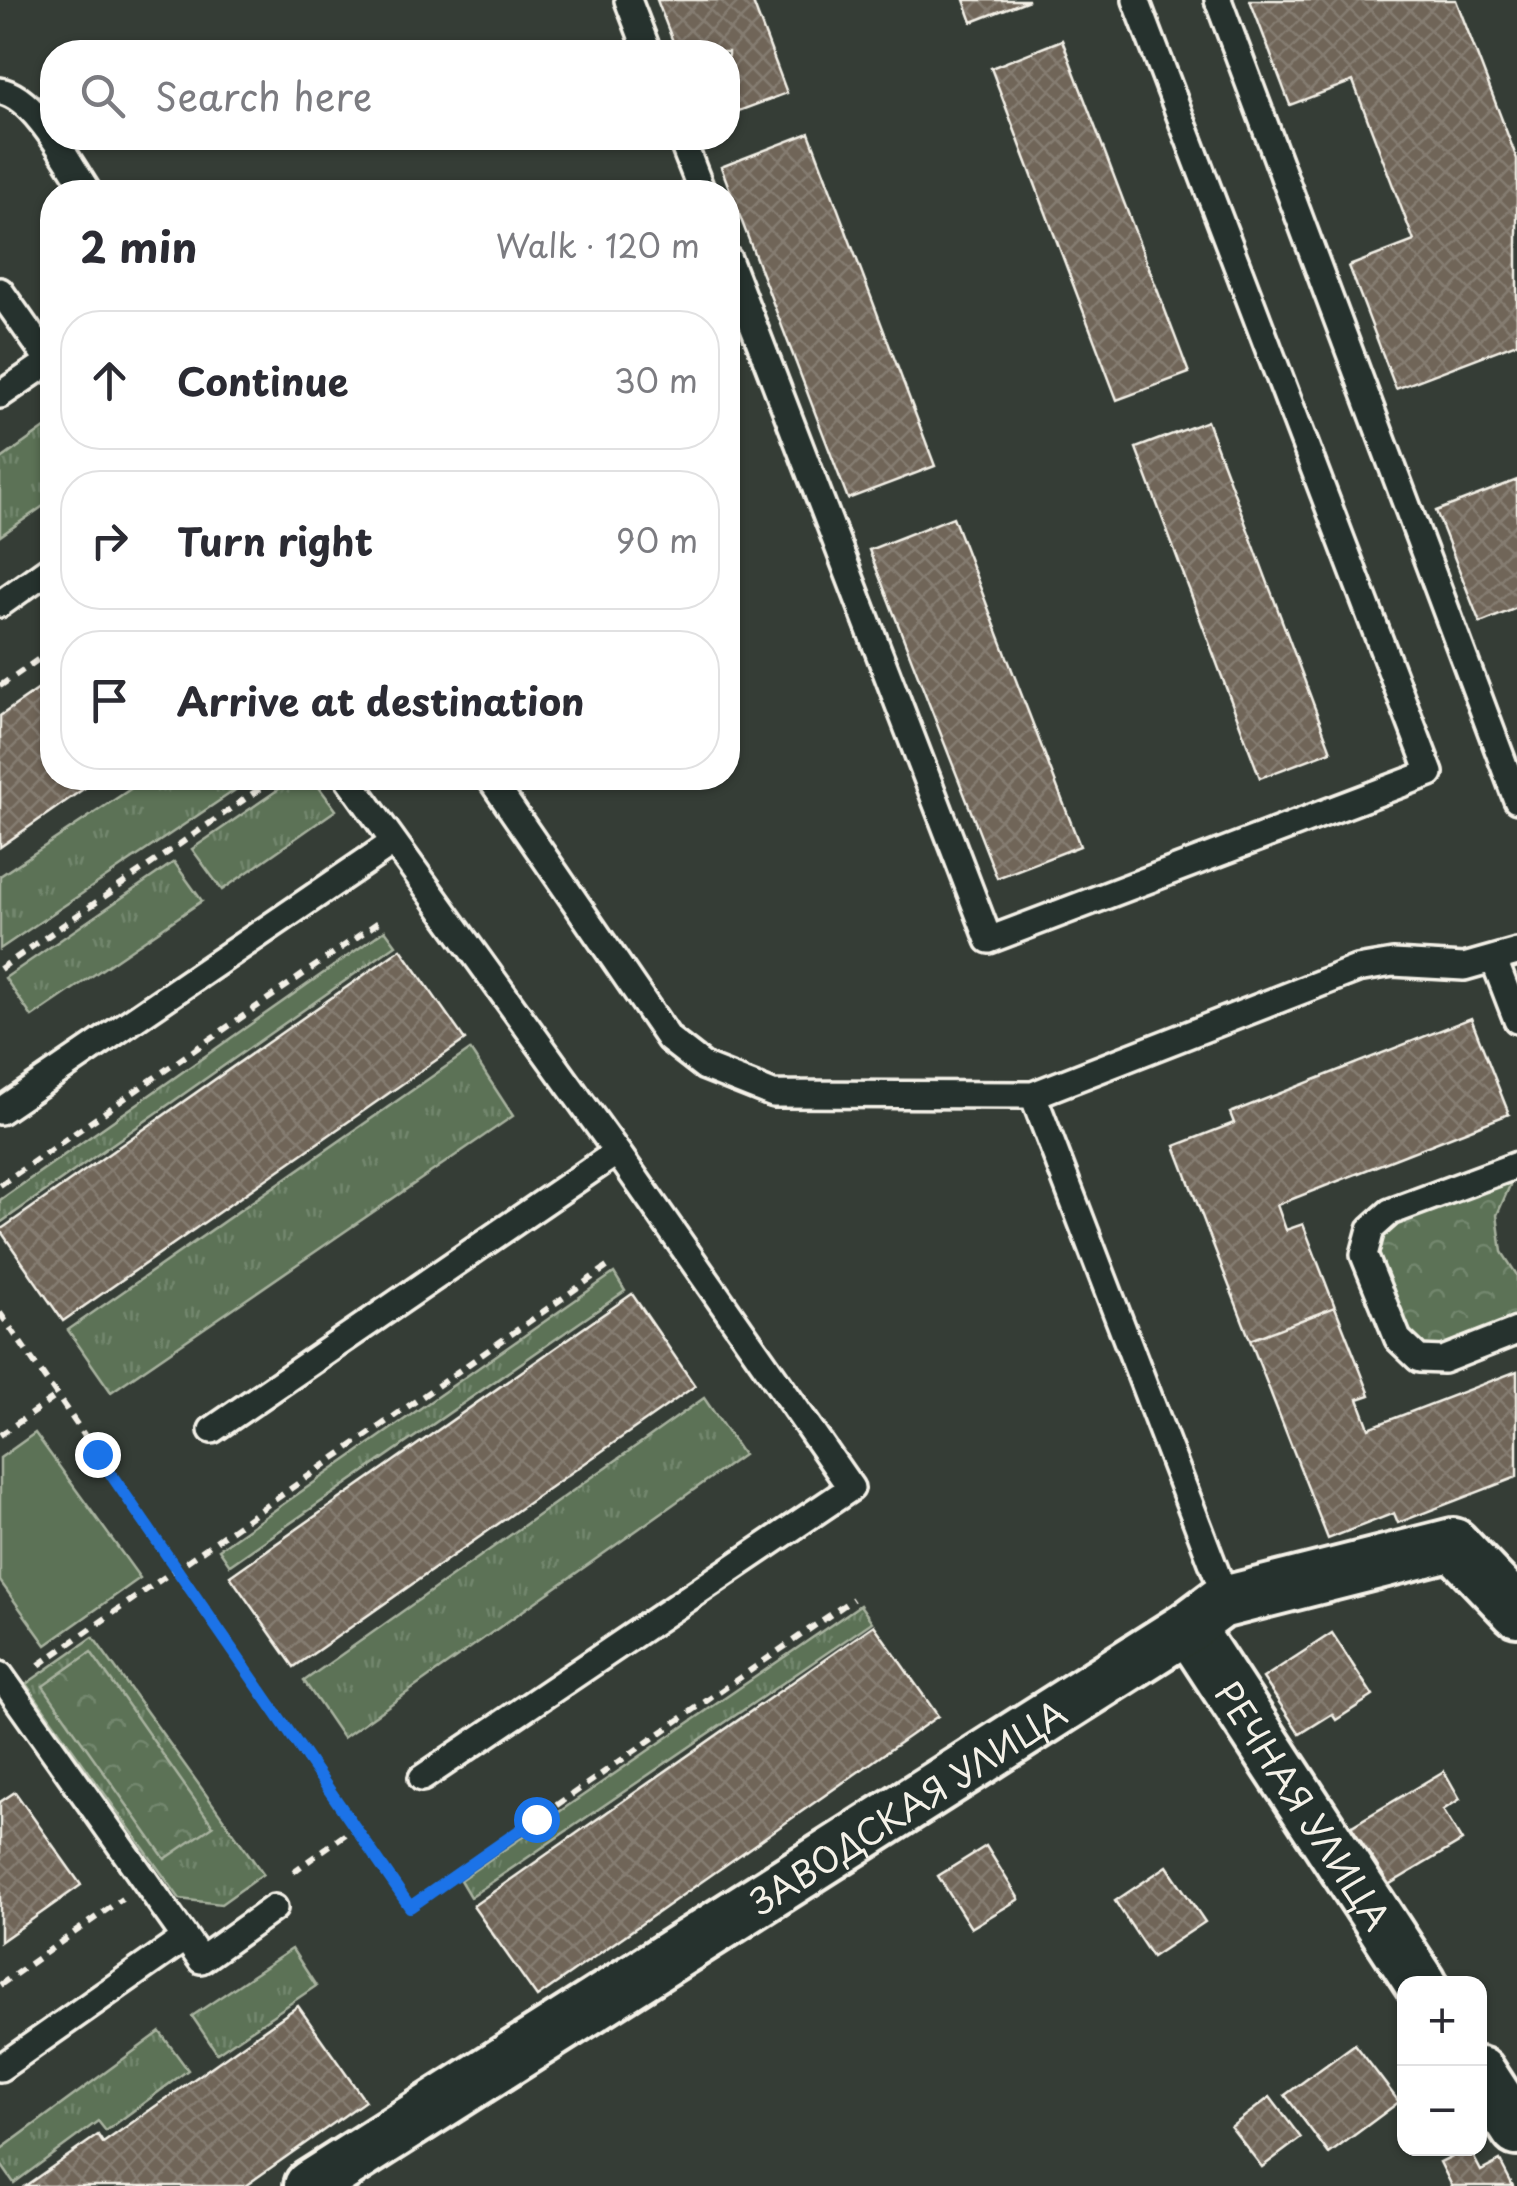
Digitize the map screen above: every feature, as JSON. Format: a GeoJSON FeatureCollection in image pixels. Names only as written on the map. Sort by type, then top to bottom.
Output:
{"type":"FeatureCollection","features":[{"type":"Feature","properties":{"kind":"street","name":"ЗАВОДСКАЯ УЛИЦА"},"geometry":{"type":"LineString","coordinates":[[310,2186],[1220,1603],[1453,1544],[1517,1611]]}},
{"type":"Feature","properties":{"kind":"street","name":"РЕЧНАЯ УЛИЦА"},"geometry":{"type":"LineString","coordinates":[[1188,1626],[1416,1976]]}},
{"type":"Feature","properties":{"kind":"street"},"geometry":{"type":"LineString","coordinates":[[1487,2084],[1517,2130]]}},
{"type":"Feature","properties":{"kind":"lane"},"geometry":{"type":"LineString","coordinates":[[628,0],[643,40]]}},
{"type":"Feature","properties":{"kind":"lane"},"geometry":{"type":"LineString","coordinates":[[740,290],[990,940],[1430,774],[1136,0]]}},
{"type":"Feature","properties":{"kind":"lane"},"geometry":{"type":"LineString","coordinates":[[1218,0],[1517,800]]}},
{"type":"Feature","properties":{"kind":"lane"},"geometry":{"type":"LineString","coordinates":[[0,91],[12,93],[29,106],[40,122]]}},
{"type":"Feature","properties":{"kind":"lane"},"geometry":{"type":"LineString","coordinates":[[59,150],[80,180]]}},
{"type":"Feature","properties":{"kind":"lane"},"geometry":{"type":"LineString","coordinates":[[685,150],[697,180]]}},
{"type":"Feature","properties":{"kind":"lane"},"geometry":{"type":"LineString","coordinates":[[0,291],[40,347]]}},
{"type":"Feature","properties":{"kind":"lane"},"geometry":{"type":"LineString","coordinates":[[0,396],[40,370]]}},
{"type":"Feature","properties":{"kind":"lane"},"geometry":{"type":"LineString","coordinates":[[0,604],[40,576]]}},
{"type":"Feature","properties":{"kind":"lane"},"geometry":{"type":"LineString","coordinates":[[357,790],[617,1152],[850,1488],[422,1778]]}},
{"type":"Feature","properties":{"kind":"lane"},"geometry":{"type":"LineString","coordinates":[[498,790],[669,1038],[705,1067],[773,1094],[1033,1094],[1357,969],[1393,963],[1464,967],[1506,956],[1517,1020]]}},
{"type":"Feature","properties":{"kind":"lane"},"geometry":{"type":"LineString","coordinates":[[0,1111],[394,842]]}},
{"type":"Feature","properties":{"kind":"lane"},"geometry":{"type":"LineString","coordinates":[[1033,1094],[1220,1582]]}},
{"type":"Feature","properties":{"kind":"lane"},"geometry":{"type":"LineString","coordinates":[[212,1430],[617,1152]]}},
{"type":"Feature","properties":{"kind":"lane"},"geometry":{"type":"LineString","coordinates":[[1517,1165],[1390,1212],[1370,1229],[1364,1255],[1398,1339],[1419,1359],[1444,1360],[1517,1331]]}},
{"type":"Feature","properties":{"kind":"lane"},"geometry":{"type":"LineString","coordinates":[[0,1675],[200,1960],[274,1908]]}},
{"type":"Feature","properties":{"kind":"lane"},"geometry":{"type":"LineString","coordinates":[[0,2068],[185,1938]]}},
{"type":"Feature","properties":{"kind":"path"},"geometry":{"type":"LineString","coordinates":[[0,686],[40,658]]}},
{"type":"Feature","properties":{"kind":"path"},"geometry":{"type":"LineString","coordinates":[[0,969],[258,790]]}},
{"type":"Feature","properties":{"kind":"path"},"geometry":{"type":"LineString","coordinates":[[0,1185],[380,921]]}},
{"type":"Feature","properties":{"kind":"path"},"geometry":{"type":"LineString","coordinates":[[39,1665],[607,1267]]}},
{"type":"Feature","properties":{"kind":"path"},"geometry":{"type":"LineString","coordinates":[[0,1313],[410,1907],[852,1599]]}},
{"type":"Feature","properties":{"kind":"path"},"geometry":{"type":"LineString","coordinates":[[0,1435],[57,1396]]}},
{"type":"Feature","properties":{"kind":"path"},"geometry":{"type":"LineString","coordinates":[[293,1872],[354,1828]]}},
{"type":"Feature","properties":{"kind":"path"},"geometry":{"type":"LineString","coordinates":[[0,1985],[124,1897]]}},
{"type":"Feature","properties":{"kind":"green space"},"geometry":{"type":"Polygon","coordinates":[[[40,432],[40,508],[0,536],[0,460],[40,432]]]}},
{"type":"Feature","properties":{"kind":"green space"},"geometry":{"type":"Polygon","coordinates":[[[129,790],[235,790],[0,949],[0,876],[129,790]]]}},
{"type":"Feature","properties":{"kind":"green space"},"geometry":{"type":"Polygon","coordinates":[[[278,790],[321,790],[336,810],[222,890],[192,849],[278,790]]]}},
{"type":"Feature","properties":{"kind":"green space"},"geometry":{"type":"Polygon","coordinates":[[[174,862],[202,901],[32,1017],[5,978],[174,862]]]}},
{"type":"Feature","properties":{"kind":"green space"},"geometry":{"type":"Polygon","coordinates":[[[385,930],[396,945],[0,1223],[0,1200],[385,930]]]}},
{"type":"Feature","properties":{"kind":"green space"},"geometry":{"type":"Polygon","coordinates":[[[470,1050],[513,1116],[111,1392],[68,1330],[470,1050]]]}},
{"type":"Feature","properties":{"kind":"green space"},"geometry":{"type":"Polygon","coordinates":[[[1514,1176],[1497,1215],[1502,1252],[1517,1275],[1517,1320],[1442,1348],[1430,1350],[1411,1340],[1375,1260],[1379,1237],[1391,1222],[1514,1176]]]}},
{"type":"Feature","properties":{"kind":"green space"},"geometry":{"type":"Polygon","coordinates":[[[614,1273],[625,1291],[230,1565],[219,1549],[614,1273]]]}},
{"type":"Feature","properties":{"kind":"green space"},"geometry":{"type":"Polygon","coordinates":[[[704,1398],[743,1455],[343,1738],[304,1681],[704,1398]]]}},
{"type":"Feature","properties":{"kind":"green space"},"geometry":{"type":"Polygon","coordinates":[[[35,1433],[140,1578],[46,1645],[0,1581],[0,1458],[35,1433]]]}},
{"type":"Feature","properties":{"kind":"green space"},"geometry":{"type":"Polygon","coordinates":[[[860,1605],[872,1622],[470,1897],[460,1880],[860,1605]]]}},
{"type":"Feature","properties":{"kind":"green space"},"geometry":{"type":"Polygon","coordinates":[[[93,1637],[263,1874],[221,1904],[180,1899],[26,1684],[93,1637]]]}},
{"type":"Feature","properties":{"kind":"green space"},"geometry":{"type":"Polygon","coordinates":[[[91,1652],[213,1826],[165,1859],[43,1686],[91,1652]]]}},
{"type":"Feature","properties":{"kind":"green space"},"geometry":{"type":"Polygon","coordinates":[[[292,1949],[316,1986],[217,2053],[192,2016],[292,1949]]]}},
{"type":"Feature","properties":{"kind":"green space"},"geometry":{"type":"Polygon","coordinates":[[[160,2032],[188,2070],[106,2131],[98,2121],[14,2183],[0,2163],[0,2150],[160,2032]]]}},
{"type":"Feature","properties":{"kind":"building"},"geometry":{"type":"Polygon","coordinates":[[[657,0],[752,0],[787,93],[740,111],[740,40],[672,40],[657,0]]]}},
{"type":"Feature","properties":{"kind":"building"},"geometry":{"type":"Polygon","coordinates":[[[964,0],[1029,0],[972,22],[964,0]]]}},
{"type":"Feature","properties":{"kind":"building"},"geometry":{"type":"Polygon","coordinates":[[[1250,0],[1456,0],[1517,159],[1517,343],[1396,389],[1349,266],[1414,241],[1353,81],[1290,105],[1250,0]]]}},
{"type":"Feature","properties":{"kind":"building"},"geometry":{"type":"Polygon","coordinates":[[[1062,40],[1189,373],[1117,400],[991,68],[1062,40]]]}},
{"type":"Feature","properties":{"kind":"building"},"geometry":{"type":"Polygon","coordinates":[[[809,133],[935,466],[848,499],[740,217],[740,180],[726,180],[721,167],[809,133]]]}},
{"type":"Feature","properties":{"kind":"building"},"geometry":{"type":"Polygon","coordinates":[[[1207,421],[1331,751],[1260,778],[1136,448],[1207,421]]]}},
{"type":"Feature","properties":{"kind":"building"},"geometry":{"type":"Polygon","coordinates":[[[1517,480],[1517,608],[1480,623],[1436,511],[1517,480]]]}},
{"type":"Feature","properties":{"kind":"building"},"geometry":{"type":"Polygon","coordinates":[[[953,517],[1080,846],[997,878],[869,550],[953,517]]]}},
{"type":"Feature","properties":{"kind":"building"},"geometry":{"type":"Polygon","coordinates":[[[40,688],[40,790],[82,790],[0,847],[0,716],[40,688]]]}},
{"type":"Feature","properties":{"kind":"building"},"geometry":{"type":"Polygon","coordinates":[[[401,949],[465,1040],[63,1321],[0,1230],[401,949]]]}},
{"type":"Feature","properties":{"kind":"building"},"geometry":{"type":"Polygon","coordinates":[[[1471,1018],[1509,1114],[1277,1205],[1286,1230],[1303,1224],[1335,1307],[1250,1340],[1175,1146],[1234,1123],[1230,1113],[1471,1018]]]}},
{"type":"Feature","properties":{"kind":"building"},"geometry":{"type":"Polygon","coordinates":[[[632,1294],[695,1386],[294,1667],[230,1576],[632,1294]]]}},
{"type":"Feature","properties":{"kind":"building"},"geometry":{"type":"Polygon","coordinates":[[[1335,1307],[1370,1395],[1358,1399],[1369,1428],[1517,1371],[1517,1477],[1398,1523],[1394,1513],[1328,1539],[1250,1340],[1335,1307]]]}},
{"type":"Feature","properties":{"kind":"building"},"geometry":{"type":"Polygon","coordinates":[[[874,1625],[938,1716],[537,1997],[473,1906],[874,1625]]]}},
{"type":"Feature","properties":{"kind":"building"},"geometry":{"type":"Polygon","coordinates":[[[1332,1633],[1373,1696],[1336,1720],[1332,1714],[1300,1734],[1263,1678],[1332,1633]]]}},
{"type":"Feature","properties":{"kind":"building"},"geometry":{"type":"Polygon","coordinates":[[[1444,1771],[1460,1799],[1443,1810],[1462,1841],[1373,1894],[1337,1835],[1444,1771]]]}},
{"type":"Feature","properties":{"kind":"building"},"geometry":{"type":"Polygon","coordinates":[[[15,1792],[81,1885],[0,1942],[0,1802],[15,1792]]]}},
{"type":"Feature","properties":{"kind":"building"},"geometry":{"type":"Polygon","coordinates":[[[986,1846],[1019,1899],[971,1928],[938,1876],[986,1846]]]}},
{"type":"Feature","properties":{"kind":"building"},"geometry":{"type":"Polygon","coordinates":[[[1167,1866],[1205,1922],[1152,1957],[1115,1901],[1167,1866]]]}},
{"type":"Feature","properties":{"kind":"building"},"geometry":{"type":"Polygon","coordinates":[[[298,2006],[365,2101],[245,2186],[25,2186],[98,2135],[103,2143],[298,2006]]]}},
{"type":"Feature","properties":{"kind":"building"},"geometry":{"type":"Polygon","coordinates":[[[1355,2044],[1397,2103],[1329,2154],[1285,2095],[1355,2044]]]}},
{"type":"Feature","properties":{"kind":"building"},"geometry":{"type":"Polygon","coordinates":[[[1270,2097],[1301,2138],[1262,2167],[1231,2127],[1270,2097]]]}},
{"type":"Feature","properties":{"kind":"building"},"geometry":{"type":"Polygon","coordinates":[[[1452,2156],[1473,2156],[1481,2171],[1500,2161],[1513,2186],[1452,2186],[1440,2162],[1452,2156]]]}},
{"type":"Feature","properties":{"kind":"route"},"geometry":{"type":"LineString","coordinates":[[97,1454],[410,1907],[536,1819]]}}]}
